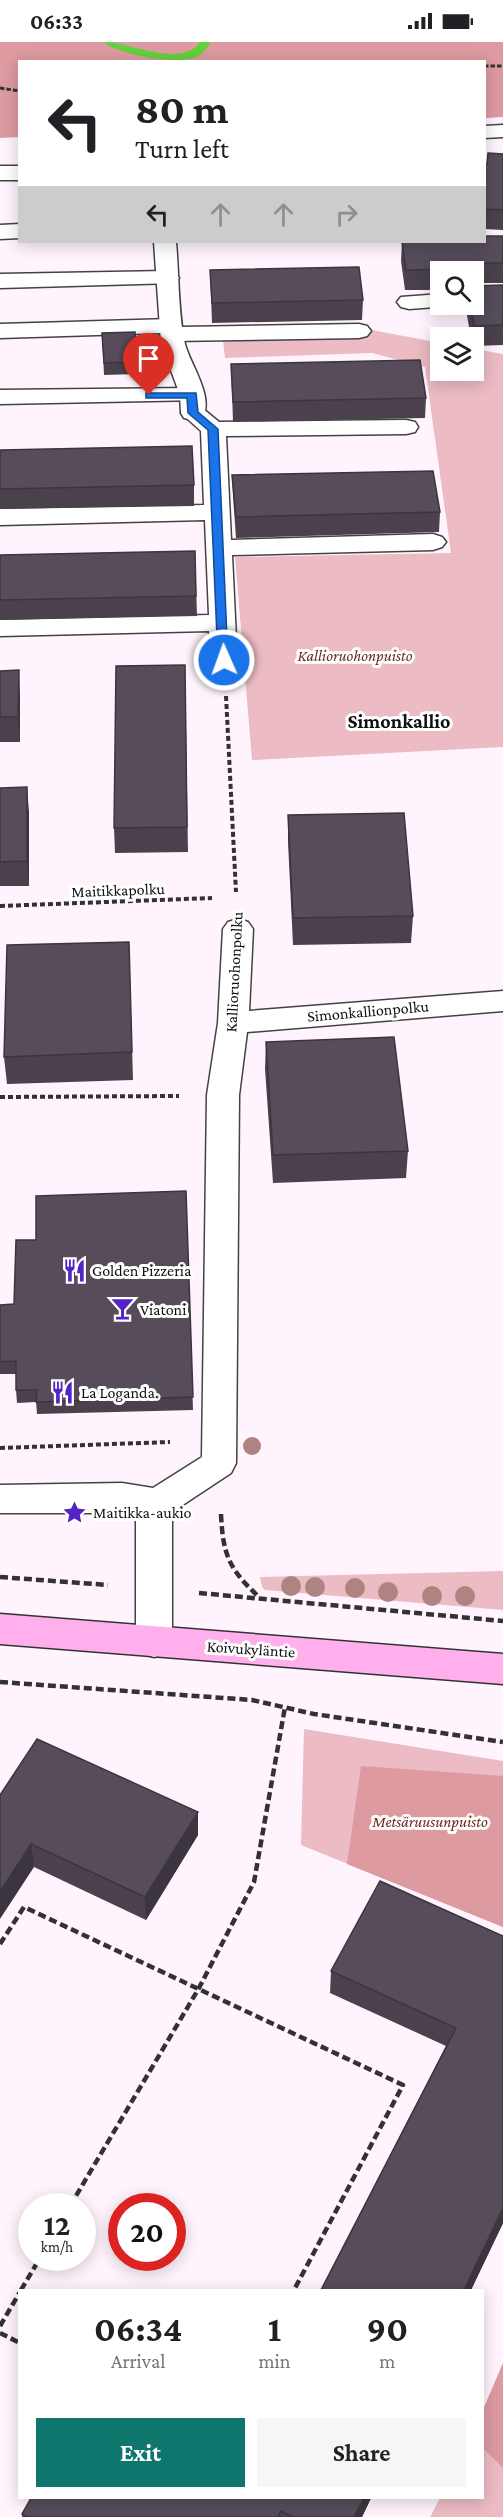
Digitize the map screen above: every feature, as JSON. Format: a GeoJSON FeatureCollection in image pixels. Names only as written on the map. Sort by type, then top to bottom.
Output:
{"type":"FeatureCollection","features":[{"type":"Feature","properties":{"kind":"main road","name":"Koivukyläntie"},"geometry":{"type":"LineString","coordinates":[[0,1629],[503,1670]]}},
{"type":"Feature","properties":{"kind":"street"},"geometry":{"type":"LineString","coordinates":[[486,132],[503,131]]}},
{"type":"Feature","properties":{"kind":"street"},"geometry":{"type":"LineString","coordinates":[[0,173],[18,173]]}},
{"type":"Feature","properties":{"kind":"street"},"geometry":{"type":"LineString","coordinates":[[0,232],[18,231]]}},
{"type":"Feature","properties":{"kind":"street"},"geometry":{"type":"LineString","coordinates":[[165,243],[171,330],[192,404],[213,429],[224,660]]}},
{"type":"Feature","properties":{"kind":"street"},"geometry":{"type":"LineString","coordinates":[[0,281],[167,279]]}},
{"type":"Feature","properties":{"kind":"street"},"geometry":{"type":"LineString","coordinates":[[409,302],[430,301]]}},
{"type":"Feature","properties":{"kind":"street"},"geometry":{"type":"LineString","coordinates":[[0,331],[359,331]]}},
{"type":"Feature","properties":{"kind":"street"},"geometry":{"type":"LineString","coordinates":[[0,376],[96,374]]}},
{"type":"Feature","properties":{"kind":"street"},"geometry":{"type":"LineString","coordinates":[[0,397],[192,404]]}},
{"type":"Feature","properties":{"kind":"street"},"geometry":{"type":"LineString","coordinates":[[213,429],[406,427]]}},
{"type":"Feature","properties":{"kind":"street"},"geometry":{"type":"LineString","coordinates":[[0,517],[217,512]]}},
{"type":"Feature","properties":{"kind":"street"},"geometry":{"type":"LineString","coordinates":[[218,548],[433,542]]}},
{"type":"Feature","properties":{"kind":"street"},"geometry":{"type":"LineString","coordinates":[[0,628],[222,623]]}},
{"type":"Feature","properties":{"kind":"street","name":"Kallioruohonpolku"},"geometry":{"type":"LineString","coordinates":[[218,1452],[223,1095],[233,1023],[238,929]]}},
{"type":"Feature","properties":{"kind":"street","name":"Simonkallionpolku"},"geometry":{"type":"LineString","coordinates":[[233,1023],[503,1001]]}},
{"type":"Feature","properties":{"kind":"street"},"geometry":{"type":"LineString","coordinates":[[154,1642],[154,1506],[218,1452]]}},
{"type":"Feature","properties":{"kind":"street"},"geometry":{"type":"LineString","coordinates":[[0,1498],[122,1497],[143,1499],[154,1506]]}},
{"type":"Feature","properties":{"kind":"path"},"geometry":{"type":"LineString","coordinates":[[486,66],[503,66]]}},
{"type":"Feature","properties":{"kind":"path"},"geometry":{"type":"LineString","coordinates":[[0,88],[18,91]]}},
{"type":"Feature","properties":{"kind":"path","name":"Kallioruohonpolku"},"geometry":{"type":"LineString","coordinates":[[224,660],[238,929]]}},
{"type":"Feature","properties":{"kind":"path","name":"Maitikkapolku"},"geometry":{"type":"LineString","coordinates":[[0,906],[236,897]]}},
{"type":"Feature","properties":{"kind":"path"},"geometry":{"type":"LineString","coordinates":[[0,1097],[223,1095]]}},
{"type":"Feature","properties":{"kind":"path"},"geometry":{"type":"LineString","coordinates":[[0,1448],[218,1452],[222,1547],[232,1572],[261,1599]]}},
{"type":"Feature","properties":{"kind":"path"},"geometry":{"type":"LineString","coordinates":[[0,1577],[503,1621]]}},
{"type":"Feature","properties":{"kind":"path"},"geometry":{"type":"LineString","coordinates":[[252,1700],[254,1649],[261,1599]]}},
{"type":"Feature","properties":{"kind":"path"},"geometry":{"type":"LineString","coordinates":[[0,1682],[252,1700],[503,1742]]}},
{"type":"Feature","properties":{"kind":"path"},"geometry":{"type":"LineString","coordinates":[[78,2193],[199,1988],[254,1882],[285,1707]]}},
{"type":"Feature","properties":{"kind":"path"},"geometry":{"type":"LineString","coordinates":[[0,1944],[24,1907],[404,2085],[295,2289]]}},
{"type":"Feature","properties":{"kind":"path"},"geometry":{"type":"LineString","coordinates":[[21,2289],[32,2271]]}},
{"type":"Feature","properties":{"kind":"path"},"geometry":{"type":"LineString","coordinates":[[0,2325],[18,2294]]}},
{"type":"Feature","properties":{"kind":"path"},"geometry":{"type":"LineString","coordinates":[[0,2333],[18,2342]]}},
{"type":"Feature","properties":{"kind":"green space"},"geometry":{"type":"Polygon","coordinates":[[[0,42],[503,42],[503,117],[486,118],[486,60],[18,60],[18,137],[0,138],[0,42]]]}},
{"type":"Feature","properties":{"kind":"green space","name":"Kallioruohonpuisto"},"geometry":{"type":"Polygon","coordinates":[[[366,329],[430,341],[430,381],[484,381],[484,351],[503,354],[503,747],[252,760],[235,557],[451,553],[425,367],[372,353],[225,358],[222,331],[366,329]]]}},
{"type":"Feature","properties":{"kind":"green space"},"geometry":{"type":"Polygon","coordinates":[[[503,1571],[503,1610],[265,1590],[260,1577],[503,1571]]]}},
{"type":"Feature","properties":{"kind":"green space","name":"Metsäruusunpuisto"},"geometry":{"type":"Polygon","coordinates":[[[304,1729],[503,1761],[503,1927],[301,1845],[304,1729]]]}},
{"type":"Feature","properties":{"kind":"green space","name":"Metsäruusunpuisto"},"geometry":{"type":"Polygon","coordinates":[[[361,1766],[503,1776],[503,1927],[347,1864],[361,1766]]]}},
{"type":"Feature","properties":{"kind":"green space"},"geometry":{"type":"Polygon","coordinates":[[[503,2363],[503,2517],[430,2517],[439,2499],[484,2499],[484,2408],[503,2363]]]}},
{"type":"Feature","properties":{"kind":"green space"},"geometry":{"type":"Polygon","coordinates":[[[503,2363],[503,2468],[484,2449],[484,2408],[503,2363]]]}},
{"type":"Feature","properties":{"kind":"building"},"geometry":{"type":"Polygon","coordinates":[[[488,153],[503,154],[503,210],[486,209],[488,153]]]}},
{"type":"Feature","properties":{"kind":"building"},"geometry":{"type":"Polygon","coordinates":[[[486,236],[503,236],[503,263],[430,261],[430,270],[406,270],[402,243],[486,243],[486,236]]]}},
{"type":"Feature","properties":{"kind":"building"},"geometry":{"type":"Polygon","coordinates":[[[359,267],[363,300],[212,303],[210,270],[359,267]]]}},
{"type":"Feature","properties":{"kind":"building"},"geometry":{"type":"Polygon","coordinates":[[[503,285],[503,325],[474,326],[472,315],[484,315],[484,286],[503,285]]]}},
{"type":"Feature","properties":{"kind":"building"},"geometry":{"type":"Polygon","coordinates":[[[135,332],[136,362],[104,363],[102,333],[135,332]]]}},
{"type":"Feature","properties":{"kind":"building"},"geometry":{"type":"Polygon","coordinates":[[[420,360],[426,398],[233,402],[231,364],[420,360]]]}},
{"type":"Feature","properties":{"kind":"building"},"geometry":{"type":"Polygon","coordinates":[[[192,446],[194,485],[0,489],[0,450],[192,446]]]}},
{"type":"Feature","properties":{"kind":"building"},"geometry":{"type":"Polygon","coordinates":[[[433,471],[440,512],[236,517],[232,475],[433,471]]]}},
{"type":"Feature","properties":{"kind":"building"},"geometry":{"type":"Polygon","coordinates":[[[195,551],[196,596],[0,600],[0,555],[195,551]]]}},
{"type":"Feature","properties":{"kind":"building"},"geometry":{"type":"Polygon","coordinates":[[[185,665],[187,827],[114,828],[116,666],[185,665]]]}},
{"type":"Feature","properties":{"kind":"building"},"geometry":{"type":"Polygon","coordinates":[[[19,670],[18,717],[0,717],[0,671],[19,670]]]}},
{"type":"Feature","properties":{"kind":"building"},"geometry":{"type":"Polygon","coordinates":[[[27,787],[27,861],[0,862],[0,788],[27,787]]]}},
{"type":"Feature","properties":{"kind":"building"},"geometry":{"type":"Polygon","coordinates":[[[404,813],[413,916],[293,918],[288,815],[404,813]]]}},
{"type":"Feature","properties":{"kind":"building"},"geometry":{"type":"Polygon","coordinates":[[[129,942],[132,1052],[4,1057],[7,945],[129,942]]]}},
{"type":"Feature","properties":{"kind":"building"},"geometry":{"type":"Polygon","coordinates":[[[394,1037],[408,1151],[273,1155],[266,1042],[394,1037]]]}},
{"type":"Feature","properties":{"kind":"building"},"geometry":{"type":"Polygon","coordinates":[[[186,1191],[193,1397],[36,1402],[37,1390],[16,1390],[16,1361],[0,1362],[0,1305],[14,1304],[16,1240],[36,1240],[36,1196],[186,1191]]]}},
{"type":"Feature","properties":{"kind":"building"},"geometry":{"type":"Polygon","coordinates":[[[37,1739],[198,1812],[145,1897],[31,1844],[0,1892],[0,1795],[37,1739]]]}},
{"type":"Feature","properties":{"kind":"building"},"geometry":{"type":"Polygon","coordinates":[[[380,1881],[503,1936],[503,2208],[464,2289],[322,2289],[456,2028],[331,1971],[380,1881]]]}},
{"type":"Feature","properties":{"kind":"building"},"geometry":{"type":"Polygon","coordinates":[[[30,2499],[363,2499],[354,2517],[293,2517],[281,2511],[278,2517],[27,2517],[22,2514],[30,2499]]]}},
{"type":"Feature","properties":{"kind":"waterway"},"geometry":{"type":"LineString","coordinates":[[108,42],[153,55],[178,58],[189,57],[197,53],[206,42]]}},
{"type":"Feature","properties":{"kind":"place","name":"Golden Pizzeria"},"geometry":{"type":"Point","coordinates":[74,1270]}},
{"type":"Feature","properties":{"kind":"place","name":"Viatoni"},"geometry":{"type":"Point","coordinates":[122,1309]}},
{"type":"Feature","properties":{"kind":"place","name":"La Loganda."},"geometry":{"type":"Point","coordinates":[63,1392]}},
{"type":"Feature","properties":{"kind":"place","name":"Maitikka-aukio"},"geometry":{"type":"Point","coordinates":[75,1512]}},
{"type":"Feature","properties":{"kind":"district","name":"Simonkallio"},"geometry":{"type":"Point","coordinates":[399,721]}},
{"type":"Feature","properties":{"kind":"route"},"geometry":{"type":"LineString","coordinates":[[149,395],[192,395],[193,413],[213,429],[224,660]]}}]}
